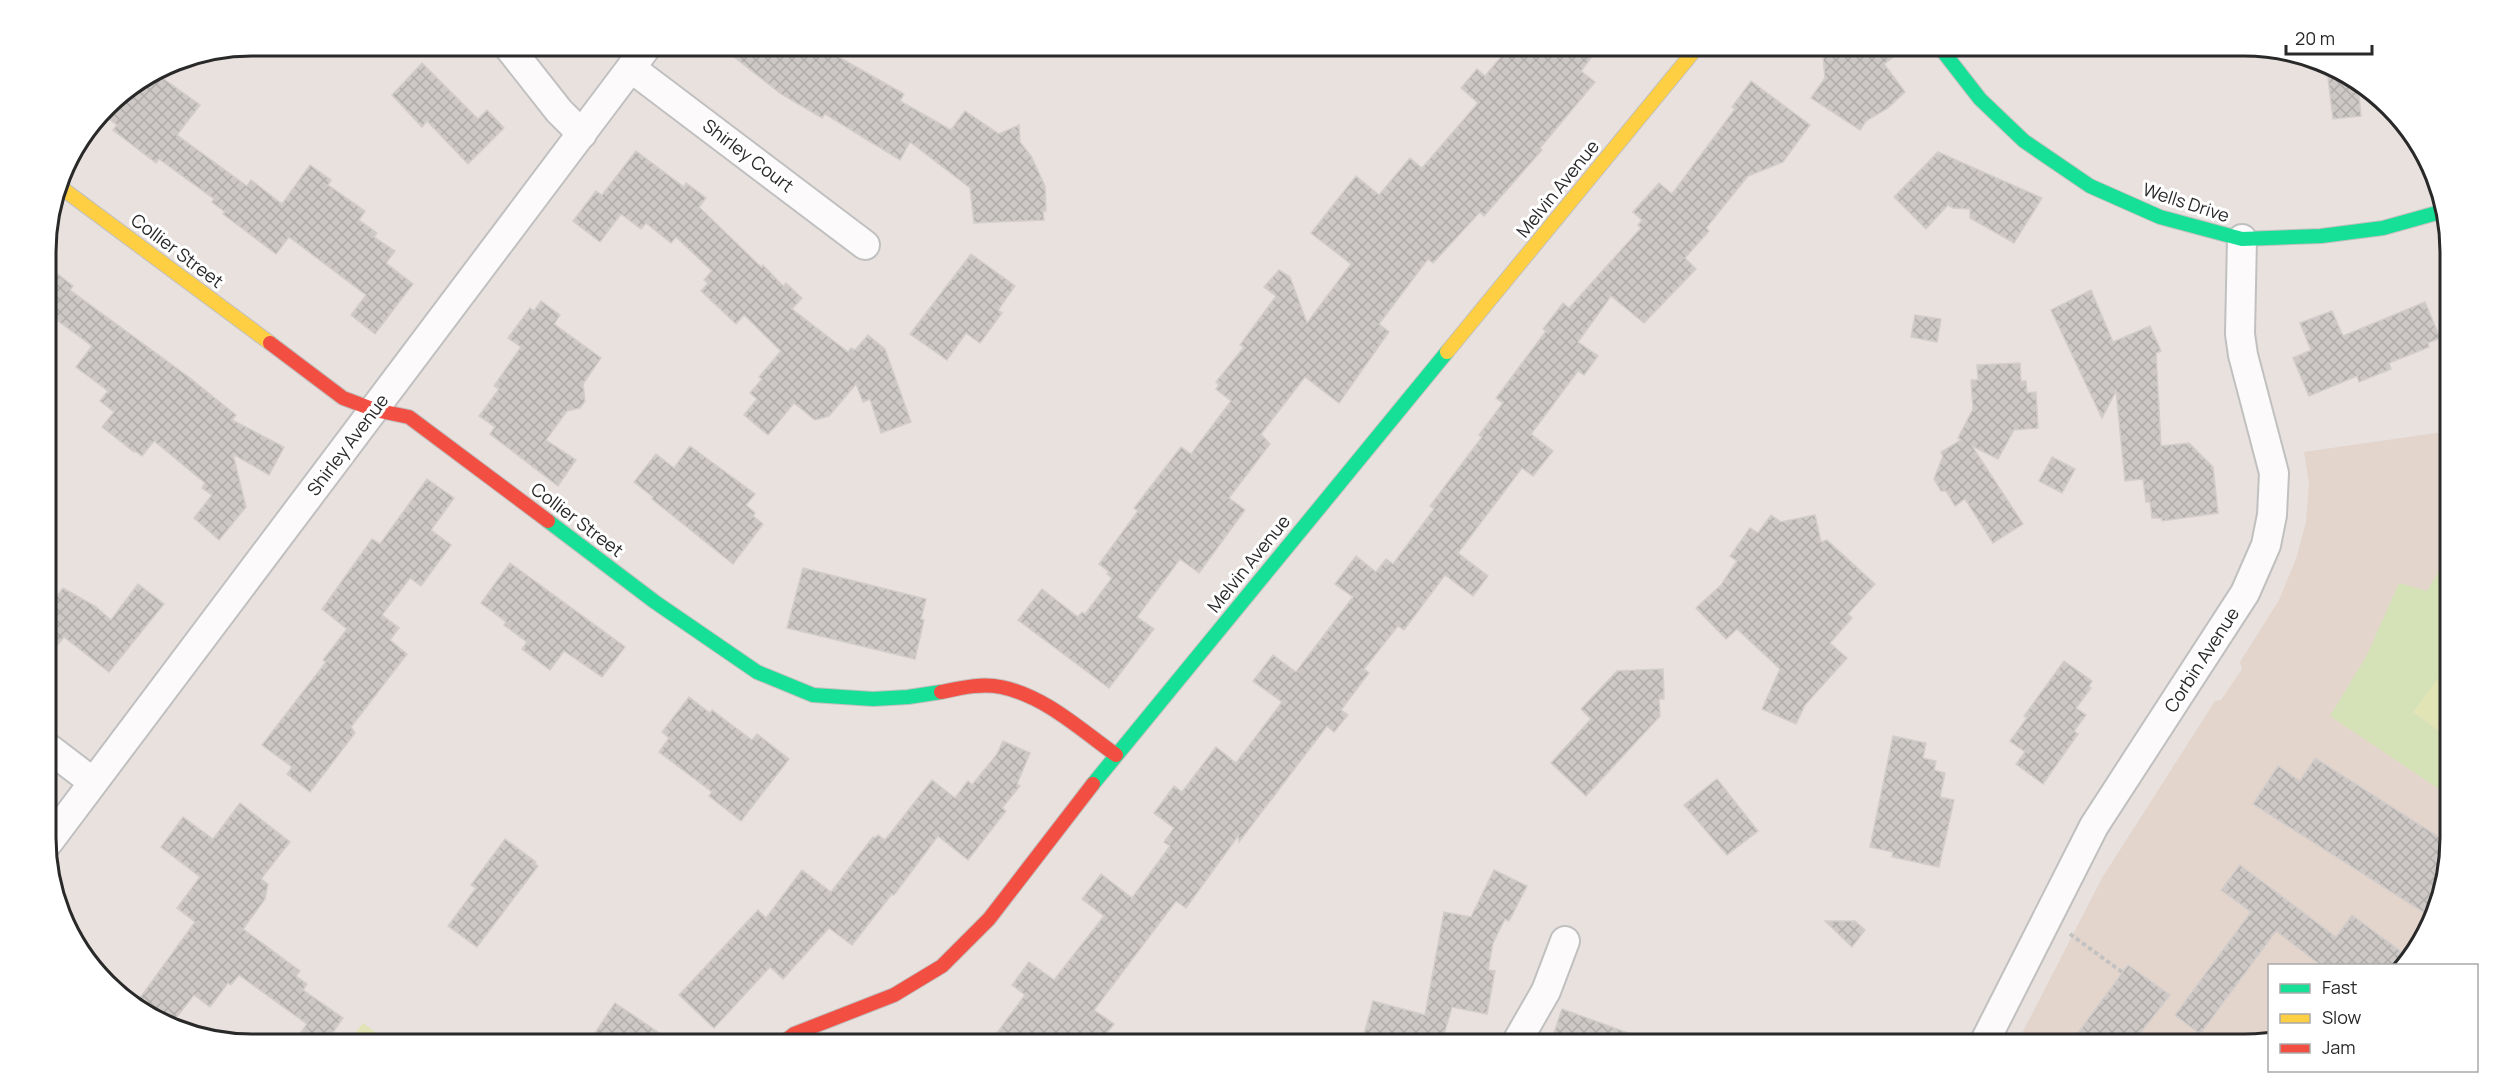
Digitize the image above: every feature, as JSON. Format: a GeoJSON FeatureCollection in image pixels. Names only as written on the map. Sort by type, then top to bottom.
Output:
{"type":"FeatureCollection","features":[{"type":"Feature","properties":{"kind":"street"},"geometry":{"type":"LineString","coordinates":[[516,56],[560,111],[582,134]]}},
{"type":"Feature","properties":{"kind":"street","name":"Shirley Avenue"},"geometry":{"type":"LineString","coordinates":[[56,832],[640,56]]}},
{"type":"Feature","properties":{"kind":"street","name":"Melvin Avenue"},"geometry":{"type":"LineString","coordinates":[[794,1034],[894,995],[942,966],[989,919],[1116,755],[1690,56]]}},
{"type":"Feature","properties":{"kind":"street","name":"Wells Drive"},"geometry":{"type":"LineString","coordinates":[[1947,56],[1980,99],[2024,141],[2090,186],[2160,217],[2242,239],[2321,236],[2383,228],[2436,213]]}},
{"type":"Feature","properties":{"kind":"street","name":"Shirley Court"},"geometry":{"type":"LineString","coordinates":[[631,68],[865,245]]}},
{"type":"Feature","properties":{"kind":"street","name":"Collier Street"},"geometry":{"type":"LineString","coordinates":[[65,191],[343,398],[375,410],[409,417],[655,602],[757,672],[813,695],[873,699],[908,697],[975,686],[1000,687],[1028,696],[1052,709],[1116,755]]}},
{"type":"Feature","properties":{"kind":"street","name":"Corbin Avenue"},"geometry":{"type":"LineString","coordinates":[[1989,1034],[2094,826],[2245,593],[2266,545],[2272,515],[2274,473],[2241,344],[2242,239]]}},
{"type":"Feature","properties":{"kind":"street"},"geometry":{"type":"LineString","coordinates":[[56,754],[93,782]]}},
{"type":"Feature","properties":{"kind":"street"},"geometry":{"type":"LineString","coordinates":[[1521,1034],[1546,991],[1565,941]]}},
{"type":"Feature","properties":{"kind":"path"},"geometry":{"type":"LineString","coordinates":[[2066,931],[2122,972]]}},
{"type":"Feature","properties":{"kind":"shaded area"},"geometry":{"type":"Polygon","coordinates":[[[2440,432],[2440,852],[2437,877],[2426,914],[2414,937],[2395,964],[2268,964],[2268,1033],[2022,1034],[2102,878],[2215,701],[2221,700],[2242,669],[2240,662],[2279,600],[2296,559],[2306,522],[2309,483],[2304,452],[2440,432]]]}},
{"type":"Feature","properties":{"kind":"green space"},"geometry":{"type":"Polygon","coordinates":[[[2440,569],[2440,676],[2413,712],[2440,732],[2440,790],[2330,716],[2367,655],[2399,583],[2427,591],[2440,569]]]}},
{"type":"Feature","properties":{"kind":"green space"},"geometry":{"type":"Polygon","coordinates":[[[2440,676],[2440,732],[2413,712],[2440,676]]]}},
{"type":"Feature","properties":{"kind":"green space"},"geometry":{"type":"Polygon","coordinates":[[[363,1023],[378,1034],[354,1034],[363,1023]]]}},
{"type":"Feature","properties":{"kind":"building"},"geometry":{"type":"Polygon","coordinates":[[[733,56],[837,56],[904,94],[900,101],[951,130],[965,111],[999,134],[1019,125],[1020,142],[1031,156],[1045,186],[1044,220],[974,223],[970,188],[910,142],[900,160],[825,114],[822,118],[781,94],[733,56]]]}},
{"type":"Feature","properties":{"kind":"building"},"geometry":{"type":"Polygon","coordinates":[[[1502,56],[1593,56],[1581,71],[1595,82],[1540,148],[1542,150],[1484,216],[1480,212],[1433,263],[1428,259],[1379,324],[1389,332],[1339,403],[1305,377],[1261,434],[1270,444],[1229,498],[1245,510],[1199,573],[1180,559],[1137,617],[1154,629],[1109,688],[1018,620],[1042,589],[1078,617],[1082,612],[1085,614],[1112,578],[1107,574],[1109,572],[1099,564],[1138,511],[1134,508],[1181,447],[1191,454],[1231,401],[1216,389],[1219,385],[1216,382],[1244,347],[1240,345],[1276,296],[1264,287],[1279,270],[1290,277],[1307,323],[1351,264],[1311,233],[1356,176],[1379,195],[1410,158],[1422,168],[1478,103],[1461,88],[1477,69],[1485,76],[1502,56]]]}},
{"type":"Feature","properties":{"kind":"building"},"geometry":{"type":"Polygon","coordinates":[[[1823,56],[1895,56],[1884,64],[1905,92],[1888,108],[1866,121],[1860,130],[1811,98],[1825,78],[1823,56]]]}},
{"type":"Feature","properties":{"kind":"building"},"geometry":{"type":"Polygon","coordinates":[[[422,63],[478,119],[487,110],[504,128],[468,164],[427,121],[422,127],[392,95],[422,63]]]}},
{"type":"Feature","properties":{"kind":"building"},"geometry":{"type":"Polygon","coordinates":[[[162,77],[200,105],[177,135],[247,186],[251,180],[282,204],[310,165],[331,180],[328,185],[365,211],[359,220],[377,233],[374,237],[395,251],[386,263],[413,284],[375,334],[351,315],[366,295],[289,237],[276,254],[223,214],[225,212],[212,202],[214,199],[159,159],[156,163],[113,130],[117,125],[108,118],[143,88],[162,77]]]}},
{"type":"Feature","properties":{"kind":"building"},"geometry":{"type":"Polygon","coordinates":[[[2328,78],[2335,78],[2359,92],[2361,116],[2333,119],[2328,78]]]}},
{"type":"Feature","properties":{"kind":"building"},"geometry":{"type":"Polygon","coordinates":[[[1751,81],[1810,125],[1783,162],[1748,176],[1706,228],[1709,231],[1685,258],[1696,269],[1644,323],[1611,296],[1578,342],[1598,356],[1584,375],[1578,371],[1531,434],[1553,451],[1533,476],[1522,468],[1458,553],[1488,576],[1473,596],[1445,575],[1404,630],[1398,626],[1364,669],[1369,673],[1341,710],[1348,715],[1334,732],[1327,726],[1239,842],[1238,836],[1186,908],[1176,901],[1094,1010],[1114,1024],[1106,1034],[1077,1034],[1073,1031],[1071,1034],[996,1034],[1025,995],[1012,985],[1029,962],[1054,980],[1104,916],[1082,899],[1101,874],[1132,898],[1170,846],[1164,842],[1174,828],[1154,813],[1174,786],[1182,792],[1216,747],[1236,763],[1282,702],[1253,681],[1273,655],[1296,672],[1353,597],[1335,584],[1356,556],[1376,572],[1386,559],[1393,564],[1434,509],[1430,506],[1482,437],[1479,435],[1503,403],[1496,398],[1546,331],[1543,329],[1563,303],[1569,308],[1641,228],[1638,225],[1642,220],[1633,212],[1659,183],[1672,194],[1735,109],[1732,107],[1751,81]]]}},
{"type":"Feature","properties":{"kind":"building"},"geometry":{"type":"Polygon","coordinates":[[[636,151],[684,187],[686,183],[706,198],[699,207],[761,267],[763,265],[783,286],[786,283],[802,298],[792,309],[848,352],[851,348],[855,350],[868,335],[885,349],[911,422],[881,433],[870,399],[863,402],[856,384],[829,416],[815,420],[794,403],[768,435],[744,415],[757,399],[750,393],[762,379],[759,377],[781,351],[744,315],[736,324],[701,291],[708,283],[704,280],[712,271],[676,237],[671,243],[646,223],[641,229],[621,214],[600,242],[573,221],[596,191],[602,195],[636,151]]]}},
{"type":"Feature","properties":{"kind":"building"},"geometry":{"type":"Polygon","coordinates":[[[1938,152],[2042,198],[2014,243],[1970,218],[1970,209],[1953,208],[1948,205],[1926,229],[1894,197],[1938,152]]]}},
{"type":"Feature","properties":{"kind":"building"},"geometry":{"type":"Polygon","coordinates":[[[971,254],[1015,286],[998,310],[1002,313],[980,343],[966,333],[947,360],[910,334],[971,254]]]}},
{"type":"Feature","properties":{"kind":"building"},"geometry":{"type":"Polygon","coordinates":[[[56,273],[73,286],[70,290],[190,378],[236,415],[232,420],[284,447],[269,475],[233,454],[246,507],[219,540],[194,518],[212,495],[202,488],[205,483],[154,441],[142,456],[102,427],[114,412],[100,401],[108,391],[76,367],[92,346],[56,320],[56,273]]]}},
{"type":"Feature","properties":{"kind":"building"},"geometry":{"type":"Polygon","coordinates":[[[2091,290],[2113,342],[2150,326],[2161,351],[2156,353],[2161,446],[2189,443],[2213,467],[2218,513],[2162,521],[2162,518],[2152,518],[2150,502],[2146,502],[2143,479],[2125,481],[2116,391],[2102,418],[2051,310],[2091,290]]]}},
{"type":"Feature","properties":{"kind":"building"},"geometry":{"type":"Polygon","coordinates":[[[541,301],[560,315],[554,324],[601,358],[583,384],[585,401],[580,408],[567,411],[546,440],[576,460],[558,486],[490,434],[495,427],[479,416],[499,389],[494,386],[521,347],[508,338],[530,308],[534,311],[541,301]]]}},
{"type":"Feature","properties":{"kind":"building"},"geometry":{"type":"Polygon","coordinates":[[[2425,302],[2440,338],[2428,343],[2429,347],[2389,363],[2391,369],[2359,382],[2357,376],[2309,396],[2293,358],[2311,350],[2300,323],[2332,311],[2343,336],[2425,302]]]}},
{"type":"Feature","properties":{"kind":"building"},"geometry":{"type":"Polygon","coordinates":[[[1915,315],[1941,319],[1937,342],[1911,337],[1915,315]]]}},
{"type":"Feature","properties":{"kind":"building"},"geometry":{"type":"Polygon","coordinates":[[[2020,363],[2021,381],[2026,381],[2027,393],[2036,392],[2038,428],[2014,430],[1998,459],[1972,446],[2023,524],[1993,543],[1965,499],[1955,506],[1946,491],[1941,491],[1934,479],[1943,456],[1941,452],[1961,440],[1958,438],[1973,409],[1971,380],[1978,380],[1977,365],[2020,363]]]}},
{"type":"Feature","properties":{"kind":"building"},"geometry":{"type":"Polygon","coordinates":[[[690,446],[755,494],[746,505],[755,513],[753,516],[763,524],[733,564],[634,482],[656,454],[674,468],[690,446]]]}},
{"type":"Feature","properties":{"kind":"building"},"geometry":{"type":"Polygon","coordinates":[[[2052,457],[2075,469],[2062,493],[2039,481],[2052,457]]]}},
{"type":"Feature","properties":{"kind":"building"},"geometry":{"type":"Polygon","coordinates":[[[427,479],[454,498],[431,530],[451,545],[421,586],[410,578],[382,615],[399,628],[390,640],[407,654],[351,727],[355,733],[310,792],[287,774],[292,767],[262,745],[326,662],[323,660],[347,629],[322,609],[372,539],[380,544],[427,479]]]}},
{"type":"Feature","properties":{"kind":"building"},"geometry":{"type":"Polygon","coordinates":[[[1771,515],[1781,522],[1815,515],[1821,542],[1827,540],[1875,584],[1848,614],[1852,618],[1830,643],[1847,658],[1805,705],[1796,724],[1762,709],[1780,669],[1737,629],[1726,639],[1696,608],[1721,585],[1737,561],[1730,556],[1750,528],[1758,533],[1771,515]]]}},
{"type":"Feature","properties":{"kind":"building"},"geometry":{"type":"Polygon","coordinates":[[[510,563],[625,647],[602,677],[564,651],[550,670],[522,649],[527,642],[504,625],[506,622],[481,603],[510,563]]]}},
{"type":"Feature","properties":{"kind":"building"},"geometry":{"type":"Polygon","coordinates":[[[803,568],[926,599],[921,619],[924,620],[915,659],[787,628],[803,568]]]}},
{"type":"Feature","properties":{"kind":"building"},"geometry":{"type":"Polygon","coordinates":[[[138,584],[164,604],[109,672],[64,637],[56,647],[56,597],[63,588],[95,606],[111,620],[138,584]]]}},
{"type":"Feature","properties":{"kind":"building"},"geometry":{"type":"Polygon","coordinates":[[[2064,661],[2092,681],[2089,686],[2091,688],[2076,708],[2086,715],[2074,731],[2078,734],[2043,784],[2016,764],[2025,752],[2010,741],[2027,718],[2024,716],[2064,661]]]}},
{"type":"Feature","properties":{"kind":"building"},"geometry":{"type":"Polygon","coordinates":[[[1663,669],[1664,699],[1659,699],[1660,716],[1586,796],[1551,763],[1591,719],[1581,709],[1617,671],[1663,669]]]}},
{"type":"Feature","properties":{"kind":"building"},"geometry":{"type":"Polygon","coordinates":[[[689,697],[710,713],[712,710],[752,740],[757,734],[789,759],[741,821],[709,796],[712,792],[659,752],[669,738],[662,732],[689,697]]]}},
{"type":"Feature","properties":{"kind":"building"},"geometry":{"type":"Polygon","coordinates":[[[1893,736],[1926,743],[1923,758],[1936,761],[1934,770],[1945,773],[1940,797],[1954,800],[1939,867],[1892,857],[1893,852],[1870,847],[1893,736]]]}},
{"type":"Feature","properties":{"kind":"building"},"geometry":{"type":"Polygon","coordinates":[[[1003,741],[1030,753],[1017,784],[1020,786],[1002,808],[1006,811],[968,860],[938,836],[894,895],[892,894],[852,945],[829,928],[783,979],[770,967],[714,1028],[679,995],[758,910],[766,918],[802,870],[831,892],[873,837],[878,835],[885,840],[932,780],[955,798],[968,781],[972,785],[997,754],[1003,741]]]}},
{"type":"Feature","properties":{"kind":"building"},"geometry":{"type":"Polygon","coordinates":[[[2315,758],[2440,838],[2437,877],[2426,914],[2253,804],[2278,766],[2300,781],[2315,758]]]}},
{"type":"Feature","properties":{"kind":"building"},"geometry":{"type":"Polygon","coordinates":[[[1717,779],[1758,831],[1727,855],[1684,805],[1717,779]]]}},
{"type":"Feature","properties":{"kind":"building"},"geometry":{"type":"Polygon","coordinates":[[[240,803],[290,842],[261,879],[268,884],[265,899],[243,929],[300,971],[296,976],[307,984],[303,990],[343,1018],[332,1034],[300,1034],[307,1024],[239,975],[231,985],[228,983],[210,1007],[194,995],[175,1019],[139,999],[195,922],[177,908],[200,877],[161,847],[183,817],[213,839],[240,803]]]}},
{"type":"Feature","properties":{"kind":"building"},"geometry":{"type":"Polygon","coordinates":[[[505,839],[536,862],[538,866],[477,947],[448,926],[476,888],[471,885],[505,839]]]}},
{"type":"Feature","properties":{"kind":"building"},"geometry":{"type":"Polygon","coordinates":[[[2240,865],[2336,937],[2352,915],[2403,953],[2395,964],[2319,964],[2276,931],[2200,1034],[2175,1015],[2251,912],[2221,890],[2240,865]]]}},
{"type":"Feature","properties":{"kind":"building"},"geometry":{"type":"Polygon","coordinates":[[[1494,870],[1527,886],[1509,921],[1505,919],[1493,943],[1488,970],[1495,971],[1487,1014],[1452,1007],[1444,1034],[1364,1034],[1373,1001],[1425,1015],[1444,912],[1471,917],[1494,870]]]}},
{"type":"Feature","properties":{"kind":"building"},"geometry":{"type":"Polygon","coordinates":[[[1825,921],[1855,921],[1865,930],[1852,947],[1825,921]]]}},
{"type":"Feature","properties":{"kind":"building"},"geometry":{"type":"Polygon","coordinates":[[[2128,965],[2170,995],[2140,1034],[2077,1034],[2128,965]]]}},
{"type":"Feature","properties":{"kind":"building"},"geometry":{"type":"Polygon","coordinates":[[[615,1003],[661,1034],[594,1034],[615,1003]]]}},
{"type":"Feature","properties":{"kind":"building"},"geometry":{"type":"Polygon","coordinates":[[[1562,1009],[1631,1034],[1554,1034],[1562,1009]]]}},
{"type":"Feature","properties":{"kind":"traffic: fast"},"geometry":{"type":"LineString","coordinates":[[1947,56],[1980,99],[2024,141],[2090,186],[2160,217],[2242,239],[2321,236],[2383,228],[2436,213]]}},
{"type":"Feature","properties":{"kind":"traffic: fast"},"geometry":{"type":"LineString","coordinates":[[1093,784],[1447,352]]}},
{"type":"Feature","properties":{"kind":"traffic: fast"},"geometry":{"type":"LineString","coordinates":[[548,521],[655,602],[757,672],[813,695],[873,699],[941,692]]}},
{"type":"Feature","properties":{"kind":"traffic: slow"},"geometry":{"type":"LineString","coordinates":[[1447,352],[1690,56]]}},
{"type":"Feature","properties":{"kind":"traffic: slow"},"geometry":{"type":"LineString","coordinates":[[65,191],[270,343]]}},
{"type":"Feature","properties":{"kind":"traffic: jam"},"geometry":{"type":"LineString","coordinates":[[270,343],[343,398],[375,410],[409,417],[548,521]]}},
{"type":"Feature","properties":{"kind":"traffic: jam"},"geometry":{"type":"LineString","coordinates":[[941,692],[971,686],[1001,687],[1017,691],[1062,715],[1116,755]]}},
{"type":"Feature","properties":{"kind":"traffic: jam"},"geometry":{"type":"LineString","coordinates":[[794,1034],[894,995],[942,966],[989,919],[1093,784]]}}]}
